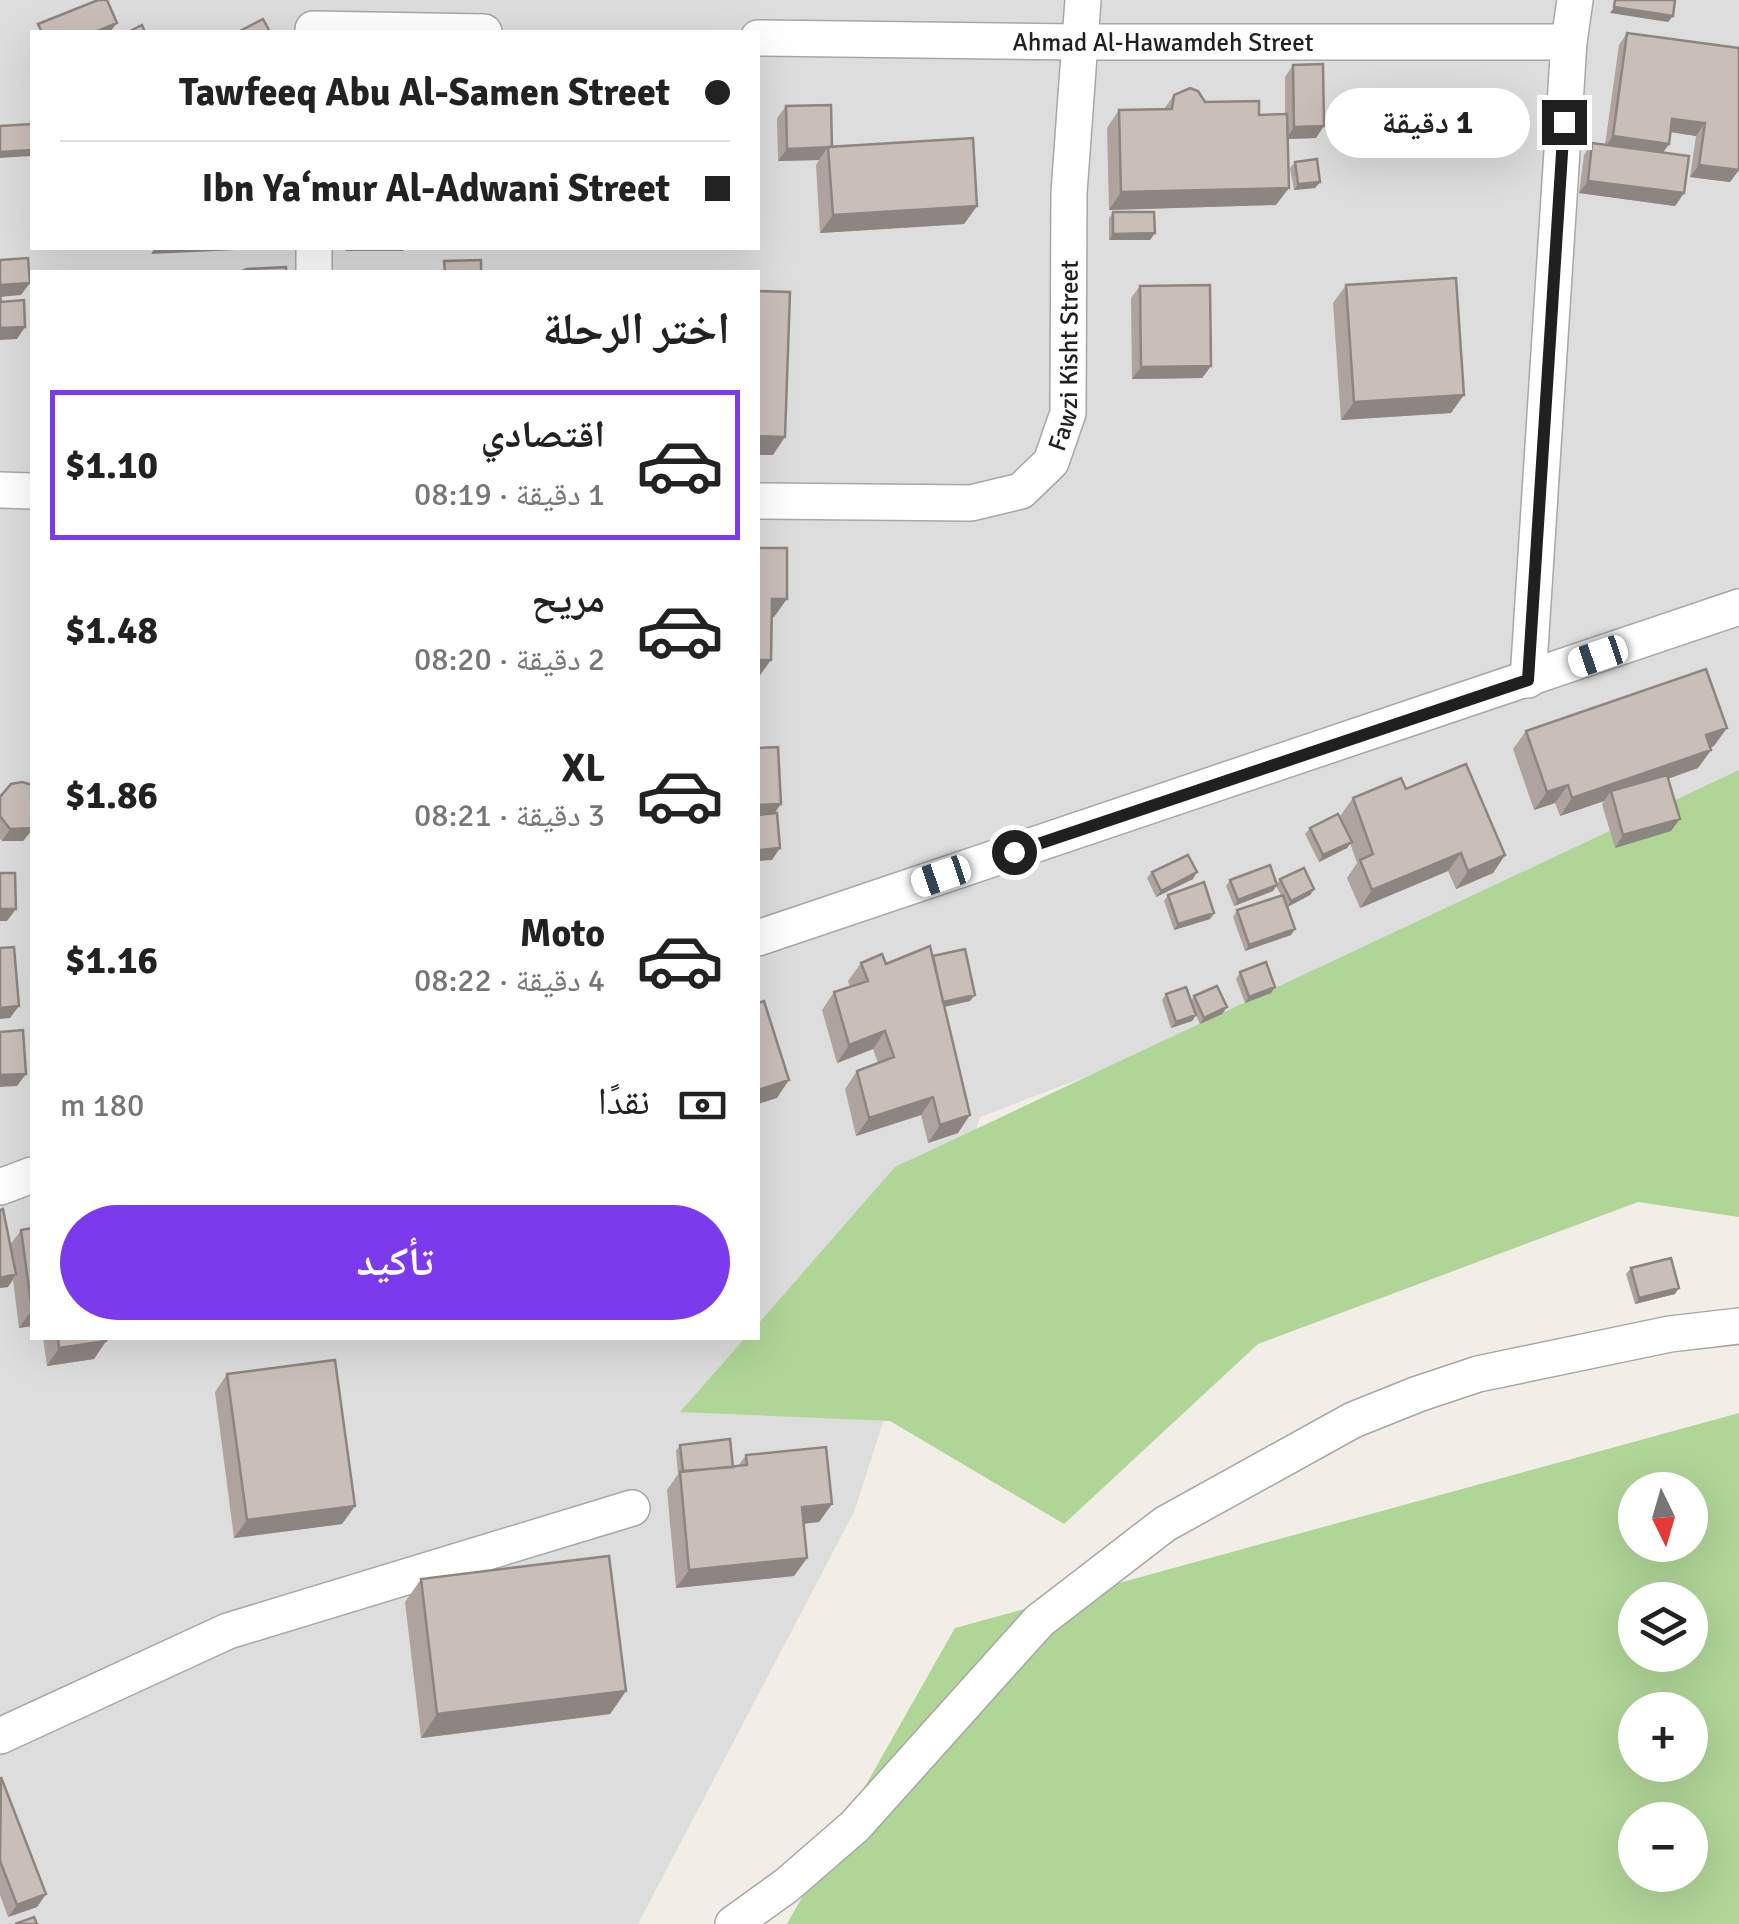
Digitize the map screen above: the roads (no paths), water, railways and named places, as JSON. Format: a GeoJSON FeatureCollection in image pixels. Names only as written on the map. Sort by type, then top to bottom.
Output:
{"type":"FeatureCollection","features":[{"type":"Feature","properties":{"kind":"street","name":"Fawzi Kisht Street"},"geometry":{"type":"LineString","coordinates":[[760,500],[971,503],[1021,490],[1051,462],[1068,413],[1069,192],[1083,0]]}},
{"type":"Feature","properties":{"kind":"street"},"geometry":{"type":"LineString","coordinates":[[1528,680],[1569,42],[1575,0]]}},
{"type":"Feature","properties":{"kind":"street"},"geometry":{"type":"LineString","coordinates":[[313,21],[453,30]]}},
{"type":"Feature","properties":{"kind":"street","name":"Ahmad Al-Hawamdeh Street"},"geometry":{"type":"LineString","coordinates":[[760,38],[1569,42]]}},
{"type":"Feature","properties":{"kind":"street"},"geometry":{"type":"LineString","coordinates":[[0,490],[30,491]]}},
{"type":"Feature","properties":{"kind":"street"},"geometry":{"type":"LineString","coordinates":[[760,937],[1739,607]]}},
{"type":"Feature","properties":{"kind":"street"},"geometry":{"type":"LineString","coordinates":[[0,1187],[30,1177]]}},
{"type":"Feature","properties":{"kind":"street"},"geometry":{"type":"LineString","coordinates":[[732,1924],[787,1885],[856,1826],[1039,1621],[1164,1524],[1353,1420],[1418,1394],[1478,1374],[1670,1334],[1739,1326]]}},
{"type":"Feature","properties":{"kind":"street"},"geometry":{"type":"LineString","coordinates":[[0,1736],[228,1630],[632,1508]]}}]}
